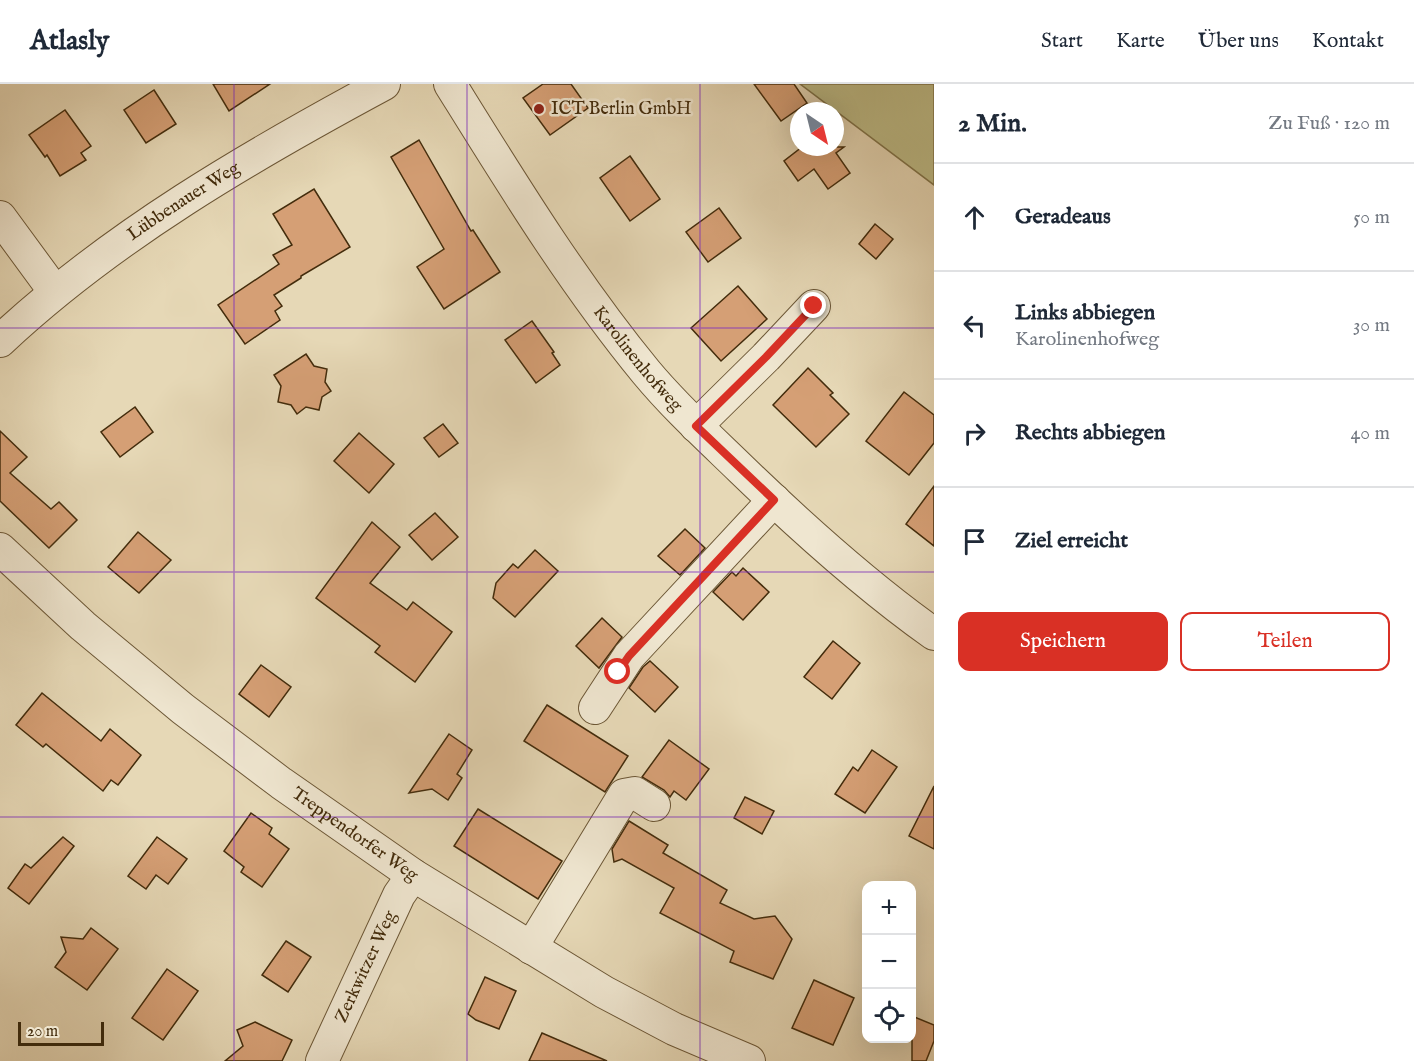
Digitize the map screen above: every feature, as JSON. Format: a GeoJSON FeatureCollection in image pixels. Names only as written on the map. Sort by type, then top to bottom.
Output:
{"type":"FeatureCollection","features":[{"type":"Feature","properties":{"kind":"street","name":"Lübbenauer Weg"},"geometry":{"type":"LineString","coordinates":[[0,341],[55,292],[160,217],[255,155],[384,84]]}},
{"type":"Feature","properties":{"kind":"street","name":"Karolinenhofweg"},"geometry":{"type":"LineString","coordinates":[[450,84],[577,282],[647,373],[696,426],[774,500],[888,601],[934,634]]}},
{"type":"Feature","properties":{"kind":"street"},"geometry":{"type":"LineString","coordinates":[[0,217],[55,292]]}},
{"type":"Feature","properties":{"kind":"street"},"geometry":{"type":"LineString","coordinates":[[696,426],[814,306]]}},
{"type":"Feature","properties":{"kind":"street"},"geometry":{"type":"LineString","coordinates":[[595,708],[629,656],[774,500]]}},
{"type":"Feature","properties":{"kind":"street","name":"Treppendorfer Weg"},"geometry":{"type":"LineString","coordinates":[[0,549],[83,626],[183,709],[281,783],[413,875],[604,992],[674,1029],[749,1061]]}},
{"type":"Feature","properties":{"kind":"street"},"geometry":{"type":"LineString","coordinates":[[531,948],[624,795],[635,793],[654,805]]}},
{"type":"Feature","properties":{"kind":"street","name":"Zerkwitzer Weg"},"geometry":{"type":"LineString","coordinates":[[322,1061],[399,895],[413,875]]}},
{"type":"Feature","properties":{"kind":"shaded area"},"geometry":{"type":"Polygon","coordinates":[[[800,84],[934,84],[934,185],[844,117],[844,102],[824,102],[800,84]]]}},
{"type":"Feature","properties":{"kind":"building"},"geometry":{"type":"Polygon","coordinates":[[[213,84],[270,84],[229,111],[213,84]]]}},
{"type":"Feature","properties":{"kind":"building"},"geometry":{"type":"Polygon","coordinates":[[[543,84],[571,84],[588,108],[550,135],[523,98],[543,84]]]}},
{"type":"Feature","properties":{"kind":"building"},"geometry":{"type":"Polygon","coordinates":[[[754,84],[794,84],[806,102],[790,102],[790,115],[781,121],[754,84]]]}},
{"type":"Feature","properties":{"kind":"building"},"geometry":{"type":"Polygon","coordinates":[[[154,90],[176,124],[146,143],[124,110],[154,90]]]}},
{"type":"Feature","properties":{"kind":"building"},"geometry":{"type":"Polygon","coordinates":[[[65,110],[91,146],[81,153],[86,160],[60,176],[47,155],[45,157],[29,135],[65,110]]]}},
{"type":"Feature","properties":{"kind":"building"},"geometry":{"type":"Polygon","coordinates":[[[419,140],[471,231],[473,230],[500,272],[444,309],[417,267],[444,249],[391,157],[419,140]]]}},
{"type":"Feature","properties":{"kind":"building"},"geometry":{"type":"Polygon","coordinates":[[[630,156],[660,199],[630,221],[600,178],[630,156]]]}},
{"type":"Feature","properties":{"kind":"building"},"geometry":{"type":"Polygon","coordinates":[[[790,156],[838,156],[850,173],[828,189],[814,169],[798,181],[784,161],[790,156]]]}},
{"type":"Feature","properties":{"kind":"building"},"geometry":{"type":"Polygon","coordinates":[[[314,189],[350,247],[274,295],[282,306],[275,311],[280,320],[245,344],[218,305],[279,264],[273,255],[292,245],[273,214],[314,189]]]}},
{"type":"Feature","properties":{"kind":"building"},"geometry":{"type":"Polygon","coordinates":[[[719,208],[741,238],[708,262],[686,232],[719,208]]]}},
{"type":"Feature","properties":{"kind":"building"},"geometry":{"type":"Polygon","coordinates":[[[875,224],[893,239],[876,259],[859,244],[875,224]]]}},
{"type":"Feature","properties":{"kind":"building"},"geometry":{"type":"Polygon","coordinates":[[[738,286],[767,319],[721,361],[691,328],[738,286]]]}},
{"type":"Feature","properties":{"kind":"building"},"geometry":{"type":"Polygon","coordinates":[[[532,321],[554,352],[552,353],[560,365],[536,383],[505,340],[532,321]]]}},
{"type":"Feature","properties":{"kind":"building"},"geometry":{"type":"Polygon","coordinates":[[[306,354],[314,366],[327,369],[325,382],[331,391],[322,397],[319,410],[306,407],[297,414],[291,405],[278,402],[281,386],[274,375],[306,354]]]}},
{"type":"Feature","properties":{"kind":"building"},"geometry":{"type":"Polygon","coordinates":[[[808,368],[833,393],[830,395],[849,414],[816,447],[773,405],[808,368]]]}},
{"type":"Feature","properties":{"kind":"building"},"geometry":{"type":"Polygon","coordinates":[[[904,392],[934,415],[934,443],[909,475],[866,441],[904,392]]]}},
{"type":"Feature","properties":{"kind":"building"},"geometry":{"type":"Polygon","coordinates":[[[135,407],[153,432],[120,457],[101,432],[135,407]]]}},
{"type":"Feature","properties":{"kind":"building"},"geometry":{"type":"Polygon","coordinates":[[[443,424],[458,443],[439,457],[424,438],[443,424]]]}},
{"type":"Feature","properties":{"kind":"building"},"geometry":{"type":"Polygon","coordinates":[[[0,431],[27,457],[10,473],[51,509],[59,502],[77,520],[49,548],[0,501],[0,431]]]}},
{"type":"Feature","properties":{"kind":"building"},"geometry":{"type":"Polygon","coordinates":[[[359,433],[394,464],[369,493],[334,461],[359,433]]]}},
{"type":"Feature","properties":{"kind":"building"},"geometry":{"type":"Polygon","coordinates":[[[934,486],[934,546],[906,524],[934,486]]]}},
{"type":"Feature","properties":{"kind":"building"},"geometry":{"type":"Polygon","coordinates":[[[435,513],[458,537],[432,560],[409,535],[435,513]]]}},
{"type":"Feature","properties":{"kind":"building"},"geometry":{"type":"Polygon","coordinates":[[[372,522],[400,547],[370,583],[407,610],[413,602],[452,632],[415,682],[375,652],[380,646],[316,598],[372,522]]]}},
{"type":"Feature","properties":{"kind":"building"},"geometry":{"type":"Polygon","coordinates":[[[685,529],[705,548],[680,575],[658,556],[685,529]]]}},
{"type":"Feature","properties":{"kind":"building"},"geometry":{"type":"Polygon","coordinates":[[[138,532],[171,560],[139,593],[108,567],[138,532]]]}},
{"type":"Feature","properties":{"kind":"building"},"geometry":{"type":"Polygon","coordinates":[[[535,550],[558,571],[515,617],[493,598],[496,583],[513,564],[518,568],[535,550]]]}},
{"type":"Feature","properties":{"kind":"building"},"geometry":{"type":"Polygon","coordinates":[[[743,568],[769,592],[743,620],[713,592],[732,572],[736,576],[743,568]]]}},
{"type":"Feature","properties":{"kind":"building"},"geometry":{"type":"Polygon","coordinates":[[[602,618],[622,637],[599,668],[576,646],[602,618]]]}},
{"type":"Feature","properties":{"kind":"building"},"geometry":{"type":"Polygon","coordinates":[[[833,641],[860,663],[832,699],[804,677],[833,641]]]}},
{"type":"Feature","properties":{"kind":"building"},"geometry":{"type":"Polygon","coordinates":[[[650,661],[678,687],[655,712],[629,688],[643,667],[650,661]]]}},
{"type":"Feature","properties":{"kind":"building"},"geometry":{"type":"Polygon","coordinates":[[[261,665],[291,687],[269,717],[239,694],[261,665]]]}},
{"type":"Feature","properties":{"kind":"building"},"geometry":{"type":"Polygon","coordinates":[[[42,693],[101,741],[110,729],[141,755],[118,785],[111,780],[103,791],[46,744],[43,747],[16,725],[42,693]]]}},
{"type":"Feature","properties":{"kind":"building"},"geometry":{"type":"Polygon","coordinates":[[[547,705],[628,756],[605,792],[524,741],[547,705]]]}},
{"type":"Feature","properties":{"kind":"building"},"geometry":{"type":"Polygon","coordinates":[[[449,734],[472,750],[457,774],[462,778],[448,800],[432,789],[409,793],[449,734]]]}},
{"type":"Feature","properties":{"kind":"building"},"geometry":{"type":"Polygon","coordinates":[[[669,740],[709,769],[686,800],[674,791],[670,797],[664,790],[642,777],[669,740]]]}},
{"type":"Feature","properties":{"kind":"building"},"geometry":{"type":"Polygon","coordinates":[[[872,750],[897,767],[865,813],[835,794],[853,767],[858,771],[872,750]]]}},
{"type":"Feature","properties":{"kind":"building"},"geometry":{"type":"Polygon","coordinates":[[[934,786],[934,849],[909,836],[934,786]]]}},
{"type":"Feature","properties":{"kind":"building"},"geometry":{"type":"Polygon","coordinates":[[[745,797],[774,811],[762,834],[734,818],[745,797]]]}},
{"type":"Feature","properties":{"kind":"building"},"geometry":{"type":"Polygon","coordinates":[[[478,809],[562,861],[538,899],[454,846],[478,809]]]}},
{"type":"Feature","properties":{"kind":"building"},"geometry":{"type":"Polygon","coordinates":[[[251,813],[272,828],[269,834],[289,849],[262,887],[241,872],[244,867],[224,851],[251,813]]]}},
{"type":"Feature","properties":{"kind":"building"},"geometry":{"type":"Polygon","coordinates":[[[629,821],[668,845],[663,853],[727,890],[720,903],[754,919],[775,916],[792,939],[773,979],[730,962],[734,951],[660,913],[674,888],[622,859],[614,862],[612,849],[629,821]]]}},
{"type":"Feature","properties":{"kind":"building"},"geometry":{"type":"Polygon","coordinates":[[[63,837],[74,846],[29,904],[8,888],[25,864],[31,868],[63,837]]]}},
{"type":"Feature","properties":{"kind":"building"},"geometry":{"type":"Polygon","coordinates":[[[157,837],[187,859],[168,884],[156,875],[146,889],[128,876],[157,837]]]}},
{"type":"Feature","properties":{"kind":"building"},"geometry":{"type":"Polygon","coordinates":[[[91,928],[118,949],[87,990],[55,967],[66,952],[61,937],[83,939],[91,928]]]}},
{"type":"Feature","properties":{"kind":"building"},"geometry":{"type":"Polygon","coordinates":[[[286,941],[311,957],[288,992],[262,975],[286,941]]]}},
{"type":"Feature","properties":{"kind":"building"},"geometry":{"type":"Polygon","coordinates":[[[167,969],[198,991],[163,1040],[132,1018],[167,969]]]}},
{"type":"Feature","properties":{"kind":"building"},"geometry":{"type":"Polygon","coordinates":[[[485,977],[516,991],[499,1029],[476,1020],[468,1014],[485,977]]]}},
{"type":"Feature","properties":{"kind":"building"},"geometry":{"type":"Polygon","coordinates":[[[814,980],[854,998],[833,1045],[792,1028],[814,980]]]}},
{"type":"Feature","properties":{"kind":"building"},"geometry":{"type":"Polygon","coordinates":[[[916,1018],[934,1025],[934,1041],[926,1061],[912,1061],[912,1043],[916,1043],[916,1018]]]}},
{"type":"Feature","properties":{"kind":"building"},"geometry":{"type":"Polygon","coordinates":[[[255,1022],[292,1040],[282,1061],[225,1061],[243,1046],[237,1030],[255,1022]]]}},
{"type":"Feature","properties":{"kind":"building"},"geometry":{"type":"Polygon","coordinates":[[[542,1033],[607,1061],[529,1061],[542,1033]]]}},
{"type":"Feature","properties":{"kind":"place","name":"ICT Berlin GmbH"},"geometry":{"type":"Point","coordinates":[539,109]}},
{"type":"Feature","properties":{"kind":"route"},"geometry":{"type":"LineString","coordinates":[[618,672],[629,656],[774,500],[696,426],[814,306]]}}]}
